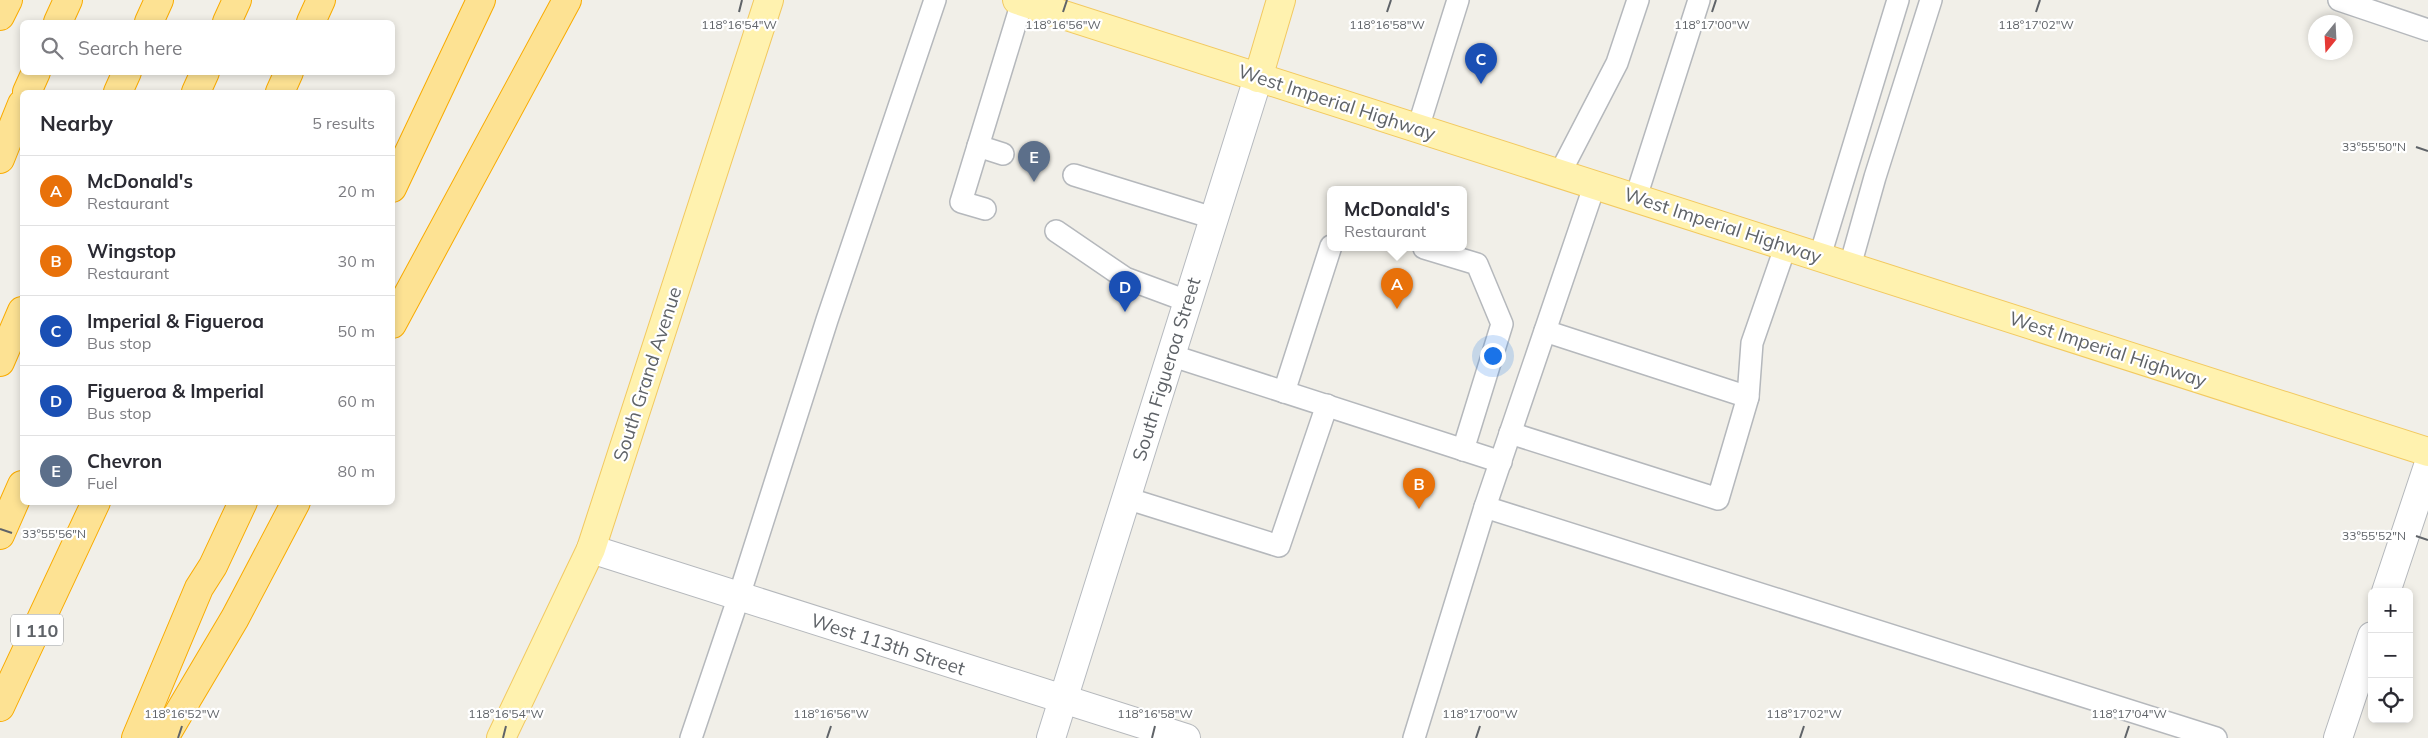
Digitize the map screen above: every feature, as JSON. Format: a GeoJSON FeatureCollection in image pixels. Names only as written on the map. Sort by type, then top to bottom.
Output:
{"type":"FeatureCollection","features":[{"type":"Feature","properties":{"kind":"highway"},"geometry":{"type":"LineString","coordinates":[[0,16],[8,0]]}},
{"type":"Feature","properties":{"kind":"highway"},"geometry":{"type":"LineString","coordinates":[[59,20],[68,0]]}},
{"type":"Feature","properties":{"kind":"highway"},"geometry":{"type":"LineString","coordinates":[[150,20],[159,0]]}},
{"type":"Feature","properties":{"kind":"highway"},"geometry":{"type":"LineString","coordinates":[[228,20],[237,0]]}},
{"type":"Feature","properties":{"kind":"highway"},"geometry":{"type":"LineString","coordinates":[[312,20],[322,0]]}},
{"type":"Feature","properties":{"kind":"highway"},"geometry":{"type":"LineString","coordinates":[[395,182],[481,0]]}},
{"type":"Feature","properties":{"kind":"highway"},"geometry":{"type":"LineString","coordinates":[[395,318],[567,0]]}},
{"type":"Feature","properties":{"kind":"highway"},"geometry":{"type":"LineString","coordinates":[[28,90],[35,75]]}},
{"type":"Feature","properties":{"kind":"highway"},"geometry":{"type":"LineString","coordinates":[[119,90],[126,75]]}},
{"type":"Feature","properties":{"kind":"highway"},"geometry":{"type":"LineString","coordinates":[[197,90],[204,75]]}},
{"type":"Feature","properties":{"kind":"highway"},"geometry":{"type":"LineString","coordinates":[[281,90],[288,75]]}},
{"type":"Feature","properties":{"kind":"highway"},"geometry":{"type":"LineString","coordinates":[[0,159],[20,109]]}},
{"type":"Feature","properties":{"kind":"highway"},"geometry":{"type":"LineString","coordinates":[[0,362],[20,316]]}},
{"type":"Feature","properties":{"kind":"highway"},"geometry":{"type":"LineString","coordinates":[[0,534],[20,489]]}},
{"type":"Feature","properties":{"kind":"highway","name":"I 110"},"geometry":{"type":"LineString","coordinates":[[0,707],[95,505]]}},
{"type":"Feature","properties":{"kind":"highway"},"geometry":{"type":"LineString","coordinates":[[136,738],[199,588],[213,566],[242,505]]}},
{"type":"Feature","properties":{"kind":"highway"},"geometry":{"type":"LineString","coordinates":[[164,738],[235,618],[294,505]]}},
{"type":"Feature","properties":{"kind":"main road","name":"South Grand Avenue"},"geometry":{"type":"LineString","coordinates":[[501,738],[590,549],[769,0]]}},
{"type":"Feature","properties":{"kind":"main road","name":"South Figueroa Street"},"geometry":{"type":"LineString","coordinates":[[1258,78],[1280,0]]}},
{"type":"Feature","properties":{"kind":"main road","name":"West Imperial Highway"},"geometry":{"type":"LineString","coordinates":[[1020,1],[2428,452]]}},
{"type":"Feature","properties":{"kind":"street","name":"South Figueroa Street"},"geometry":{"type":"LineString","coordinates":[[1051,738],[1258,78]]}},
{"type":"Feature","properties":{"kind":"street"},"geometry":{"type":"LineString","coordinates":[[2387,588],[2428,466]]}},
{"type":"Feature","properties":{"kind":"street","name":"West 113th Street"},"geometry":{"type":"LineString","coordinates":[[590,549],[1186,738]]}},
{"type":"Feature","properties":{"kind":"street"},"geometry":{"type":"LineString","coordinates":[[2338,738],[2368,648]]}},
{"type":"Feature","properties":{"kind":"lane"},"geometry":{"type":"LineString","coordinates":[[691,738],[739,596],[827,320],[935,0]]}},
{"type":"Feature","properties":{"kind":"lane"},"geometry":{"type":"LineString","coordinates":[[1418,128],[1458,0]]}},
{"type":"Feature","properties":{"kind":"lane"},"geometry":{"type":"LineString","coordinates":[[1560,173],[1617,62],[1638,0]]}},
{"type":"Feature","properties":{"kind":"lane"},"geometry":{"type":"LineString","coordinates":[[1636,197],[1699,0]]}},
{"type":"Feature","properties":{"kind":"lane"},"geometry":{"type":"LineString","coordinates":[[1820,256],[1898,0]]}},
{"type":"Feature","properties":{"kind":"lane"},"geometry":{"type":"LineString","coordinates":[[1850,266],[1875,177],[1931,0]]}},
{"type":"Feature","properties":{"kind":"lane"},"geometry":{"type":"LineString","coordinates":[[2339,0],[2428,30]]}},
{"type":"Feature","properties":{"kind":"lane"},"geometry":{"type":"LineString","coordinates":[[985,209],[961,202],[1020,1]]}},
{"type":"Feature","properties":{"kind":"lane"},"geometry":{"type":"LineString","coordinates":[[978,146],[1003,154]]}},
{"type":"Feature","properties":{"kind":"lane"},"geometry":{"type":"LineString","coordinates":[[1074,176],[1213,218]]}},
{"type":"Feature","properties":{"kind":"lane"},"geometry":{"type":"LineString","coordinates":[[1414,738],[1485,507],[1595,184]]}},
{"type":"Feature","properties":{"kind":"lane"},"geometry":{"type":"LineString","coordinates":[[1056,231],[1125,278],[1188,301]]}},
{"type":"Feature","properties":{"kind":"lane"},"geometry":{"type":"LineString","coordinates":[[1510,433],[1718,499],[1748,397],[1752,342],[1786,245]]}},
{"type":"Feature","properties":{"kind":"lane"},"geometry":{"type":"LineString","coordinates":[[1284,392],[1329,251]]}},
{"type":"Feature","properties":{"kind":"lane"},"geometry":{"type":"LineString","coordinates":[[1434,251],[1477,264],[1502,324],[1463,450]]}},
{"type":"Feature","properties":{"kind":"lane"},"geometry":{"type":"LineString","coordinates":[[1545,331],[1748,397]]}},
{"type":"Feature","properties":{"kind":"lane"},"geometry":{"type":"LineString","coordinates":[[1170,355],[1501,462]]}},
{"type":"Feature","properties":{"kind":"lane"},"geometry":{"type":"LineString","coordinates":[[1126,498],[1279,546],[1326,405]]}},
{"type":"Feature","properties":{"kind":"lane"},"geometry":{"type":"LineString","coordinates":[[1485,507],[2216,738]]}},
{"type":"Feature","properties":{"kind":"place","name":"Imperial & Figueroa"},"geometry":{"type":"Point","coordinates":[1481,84]}},
{"type":"Feature","properties":{"kind":"place","name":"Chevron"},"geometry":{"type":"Point","coordinates":[1034,182]}},
{"type":"Feature","properties":{"kind":"place","name":"McDonald's"},"geometry":{"type":"Point","coordinates":[1397,309]}},
{"type":"Feature","properties":{"kind":"place","name":"Figueroa & Imperial"},"geometry":{"type":"Point","coordinates":[1125,312]}},
{"type":"Feature","properties":{"kind":"place","name":"Wingstop"},"geometry":{"type":"Point","coordinates":[1419,509]}}]}
